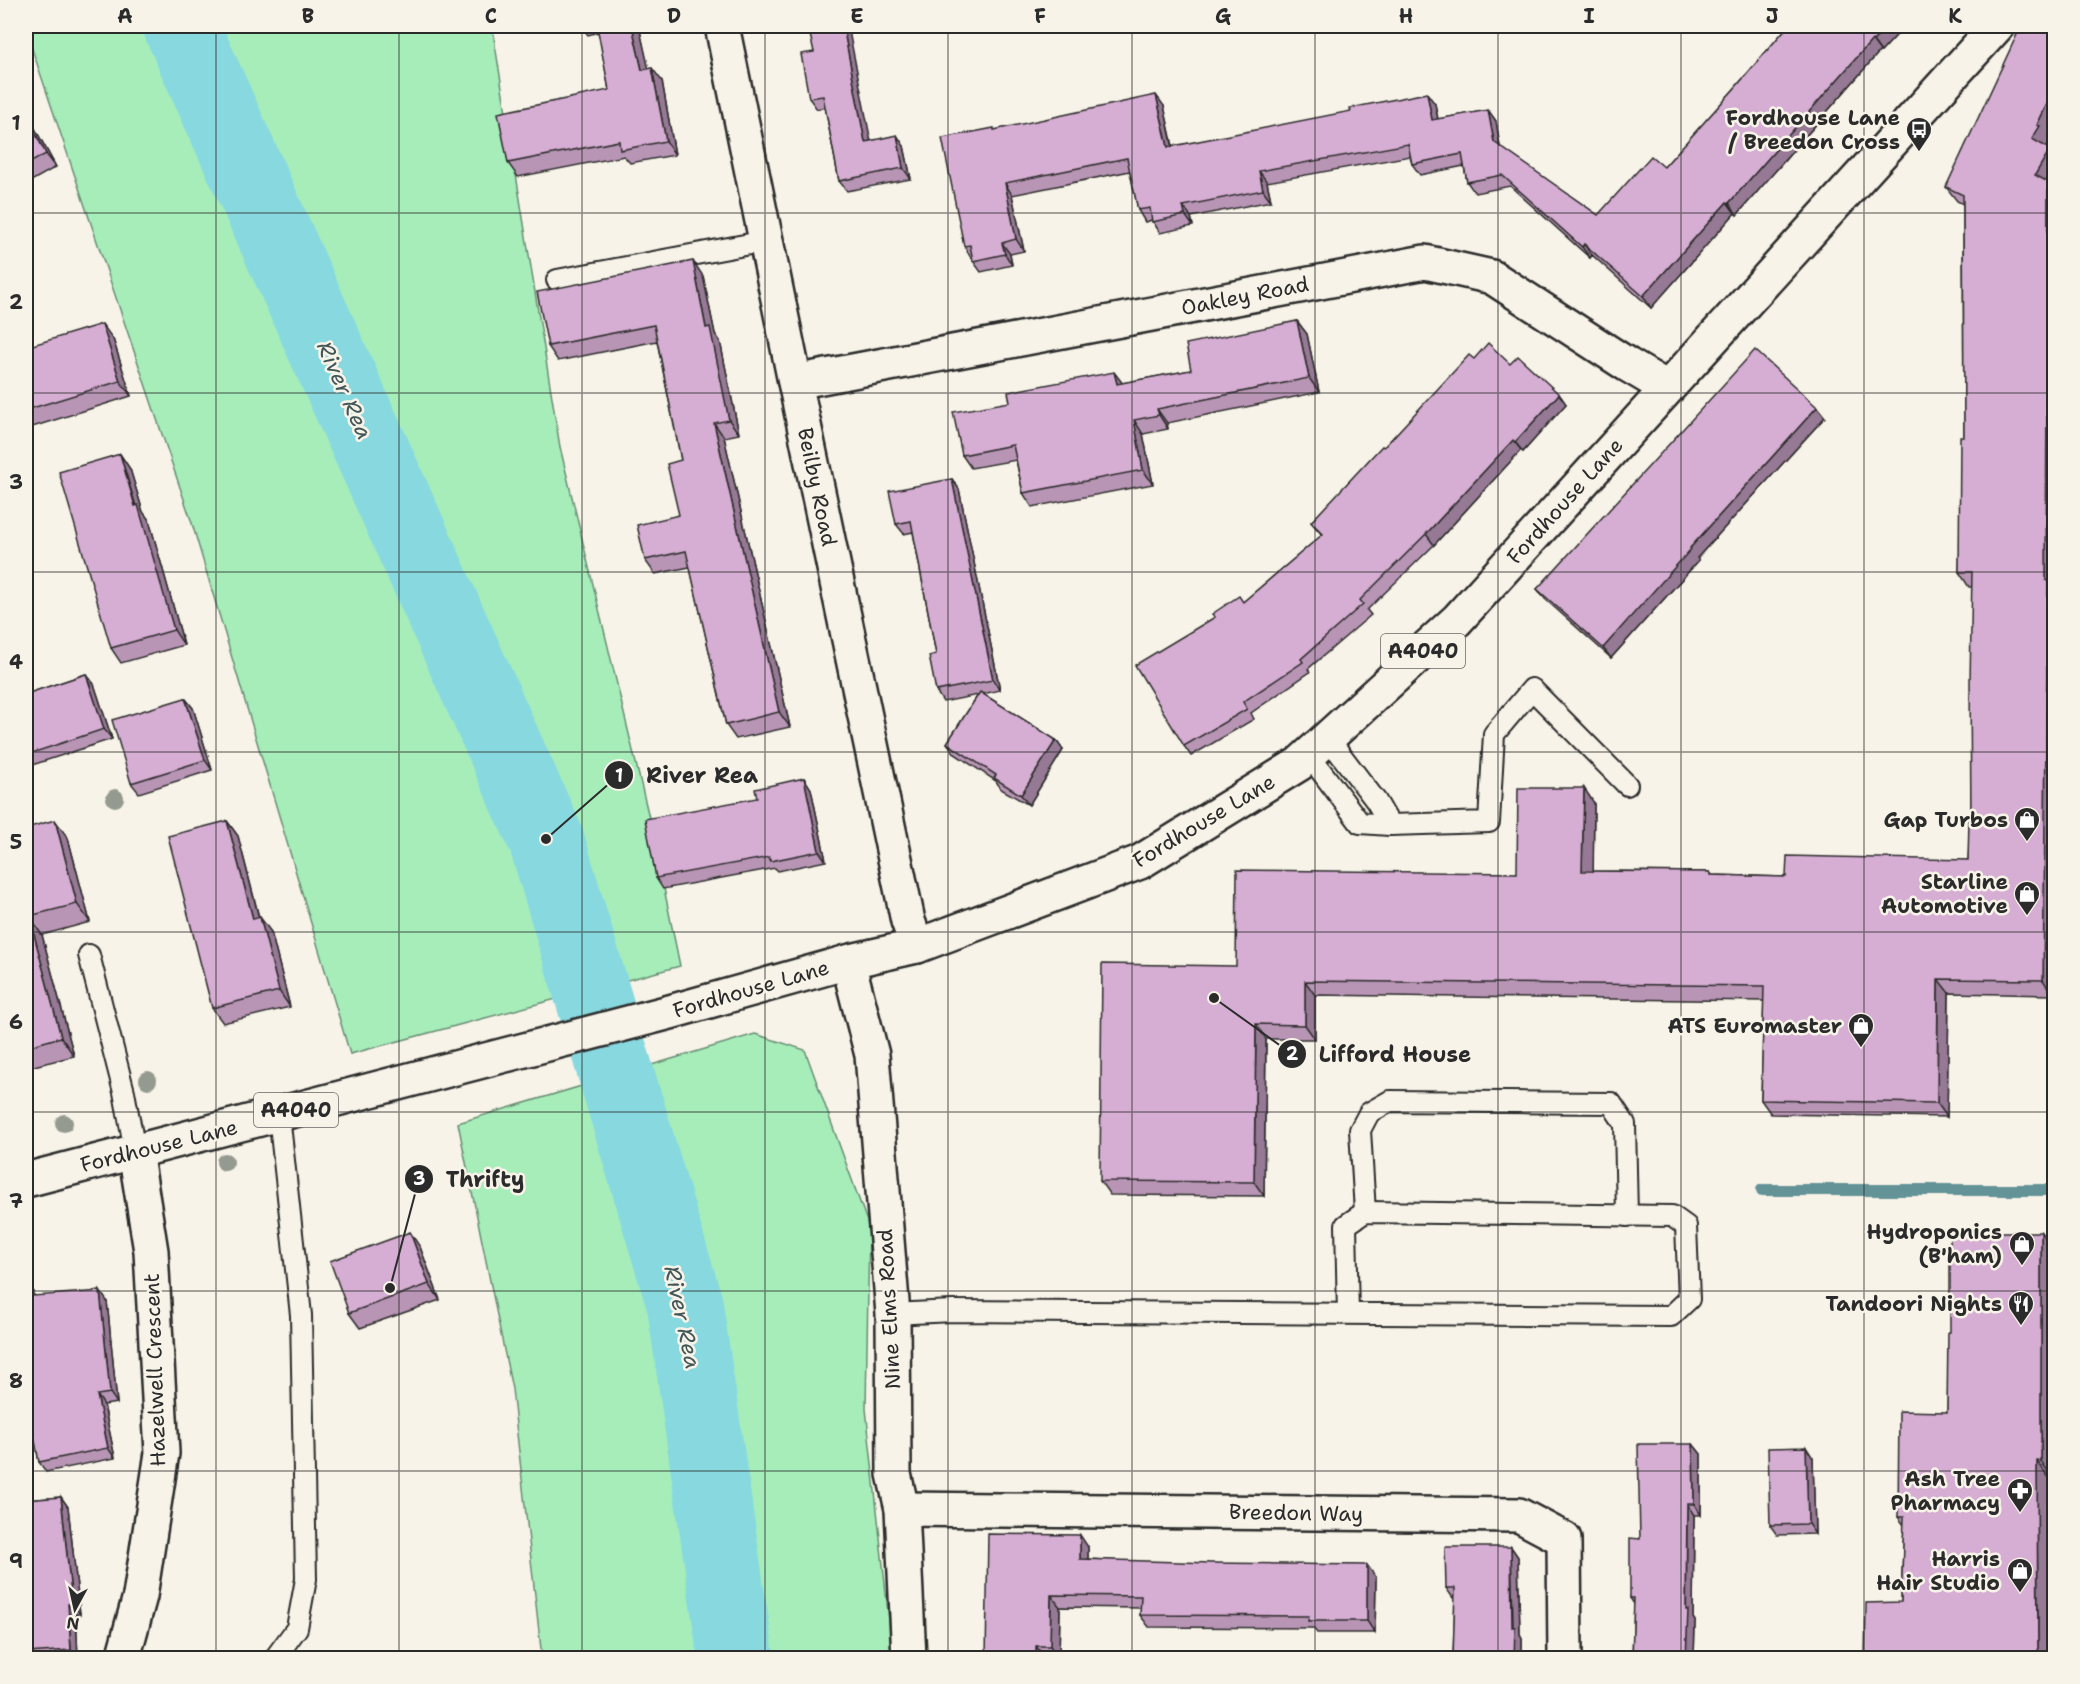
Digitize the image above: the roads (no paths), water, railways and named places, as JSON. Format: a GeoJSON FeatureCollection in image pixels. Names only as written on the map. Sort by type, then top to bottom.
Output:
{"type":"FeatureCollection","features":[{"type":"Feature","properties":{"kind":"street","name":"Beilby Road"},"geometry":{"type":"LineString","coordinates":[[722,26],[906,909],[917,946]]}},
{"type":"Feature","properties":{"kind":"street","name":"Fordhouse Lane"},"geometry":{"type":"LineString","coordinates":[[26,1180],[670,1012],[848,962],[917,946],[1140,862],[1299,764],[1457,620],[1997,26]]}},
{"type":"Feature","properties":{"kind":"street","name":"Oakley Road"},"geometry":{"type":"LineString","coordinates":[[795,382],[1425,262],[1492,277],[1667,388]]}},
{"type":"Feature","properties":{"kind":"street","name":"Nine Elms Road"},"geometry":{"type":"LineString","coordinates":[[848,962],[872,1055],[893,1314],[894,1474],[902,1509],[909,1659]]}},
{"type":"Feature","properties":{"kind":"street","name":"Hazelwell Crescent"},"geometry":{"type":"LineString","coordinates":[[123,1659],[140,1596],[162,1453],[151,1251],[135,1151]]}},
{"type":"Feature","properties":{"kind":"street","name":"Breedon Way"},"geometry":{"type":"LineString","coordinates":[[902,1509],[1519,1515],[1564,1539],[1565,1659]]}},
{"type":"Feature","properties":{"kind":"lane"},"geometry":{"type":"LineString","coordinates":[[557,280],[766,241]]}},
{"type":"Feature","properties":{"kind":"lane"},"geometry":{"type":"LineString","coordinates":[[1318,746],[1376,801],[1390,825],[1489,822],[1494,734],[1532,689],[1627,785]]}},
{"type":"Feature","properties":{"kind":"lane"},"geometry":{"type":"LineString","coordinates":[[90,955],[124,1092],[135,1151]]}},
{"type":"Feature","properties":{"kind":"lane"},"geometry":{"type":"LineString","coordinates":[[1365,1212],[1360,1130],[1369,1113],[1390,1101],[1611,1103],[1624,1124],[1627,1216]]}},
{"type":"Feature","properties":{"kind":"lane"},"geometry":{"type":"LineString","coordinates":[[275,1659],[297,1628],[306,1579],[301,1315],[279,1115]]}},
{"type":"Feature","properties":{"kind":"lane"},"geometry":{"type":"LineString","coordinates":[[893,1314],[952,1311],[1671,1317],[1689,1299],[1686,1226],[1672,1216],[1365,1212],[1346,1225],[1348,1314]]}},
{"type":"Feature","properties":{"kind":"waterway","name":"River Rea"},"geometry":{"type":"LineString","coordinates":[[181,26],[546,839],[685,1305],[736,1658]]}},
{"type":"Feature","properties":{"kind":"waterway"},"geometry":{"type":"LineString","coordinates":[[1762,1190],[2047,1190]]}},
{"type":"Feature","properties":{"kind":"place","name":"Fordhouse Lane / Breedon Cross"},"geometry":{"type":"Point","coordinates":[1919,153]}},
{"type":"Feature","properties":{"kind":"place","name":"River Rea"},"geometry":{"type":"Point","coordinates":[546,839]}},
{"type":"Feature","properties":{"kind":"place","name":"Gap Turbos"},"geometry":{"type":"Point","coordinates":[2027,843]}},
{"type":"Feature","properties":{"kind":"place","name":"Starline Automotive"},"geometry":{"type":"Point","coordinates":[2027,917]}},
{"type":"Feature","properties":{"kind":"place","name":"Lifford House"},"geometry":{"type":"Point","coordinates":[1214,998]}},
{"type":"Feature","properties":{"kind":"place","name":"ATS Euromaster"},"geometry":{"type":"Point","coordinates":[1861,1049]}},
{"type":"Feature","properties":{"kind":"place","name":"Hydroponics (B'ham)"},"geometry":{"type":"Point","coordinates":[2022,1267]}},
{"type":"Feature","properties":{"kind":"place","name":"Thrifty"},"geometry":{"type":"Point","coordinates":[390,1288]}},
{"type":"Feature","properties":{"kind":"place","name":"Tandoori Nights"},"geometry":{"type":"Point","coordinates":[2021,1327]}},
{"type":"Feature","properties":{"kind":"place","name":"Ash Tree Pharmacy"},"geometry":{"type":"Point","coordinates":[2020,1514]}},
{"type":"Feature","properties":{"kind":"place","name":"Harris Hair Studio"},"geometry":{"type":"Point","coordinates":[2020,1594]}}]}
